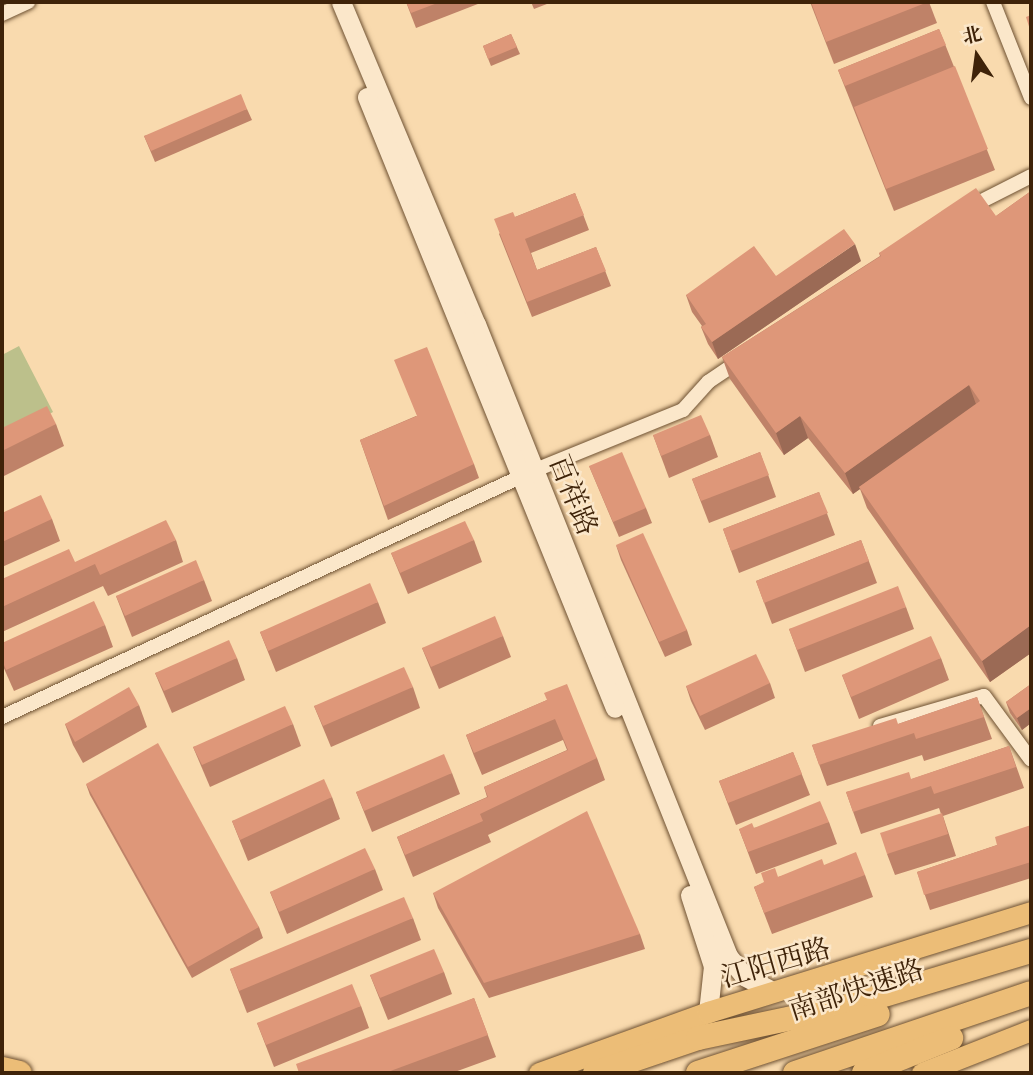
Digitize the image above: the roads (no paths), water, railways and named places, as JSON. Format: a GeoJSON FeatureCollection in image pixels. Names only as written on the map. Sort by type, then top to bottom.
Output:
{"type":"FeatureCollection","features":[{"type":"Feature","properties":{"kind":"highway"},"geometry":{"type":"LineString","coordinates":[[643,1073],[844,1007],[1031,951]]}},
{"type":"Feature","properties":{"kind":"highway","name":"南部快速路"},"geometry":{"type":"LineString","coordinates":[[698,1073],[1031,962]]}},
{"type":"Feature","properties":{"kind":"highway"},"geometry":{"type":"LineString","coordinates":[[795,1073],[1031,993]]}},
{"type":"Feature","properties":{"kind":"highway"},"geometry":{"type":"LineString","coordinates":[[868,1071],[1031,1006]]}},
{"type":"Feature","properties":{"kind":"highway"},"geometry":{"type":"LineString","coordinates":[[595,1073],[698,1038],[844,1007]]}},
{"type":"Feature","properties":{"kind":"highway"},"geometry":{"type":"LineString","coordinates":[[2,1069],[20,1073]]}},
{"type":"Feature","properties":{"kind":"main road","name":"江阳西路"},"geometry":{"type":"LineString","coordinates":[[538,1073],[708,1012],[1031,912]]}},
{"type":"Feature","properties":{"kind":"main road"},"geometry":{"type":"LineString","coordinates":[[922,1073],[1031,1030]]}},
{"type":"Feature","properties":{"kind":"street"},"geometry":{"type":"LineString","coordinates":[[2,14],[28,2]]}},
{"type":"Feature","properties":{"kind":"street","name":"百祥路"},"geometry":{"type":"LineString","coordinates":[[328,2],[728,956],[744,976],[774,992]]}},
{"type":"Feature","properties":{"kind":"street","name":"百祥路"},"geometry":{"type":"LineString","coordinates":[[341,2],[670,839],[713,966],[708,1012]]}},
{"type":"Feature","properties":{"kind":"street"},"geometry":{"type":"LineString","coordinates":[[993,2],[1031,98]]}},
{"type":"Feature","properties":{"kind":"street"},"geometry":{"type":"LineString","coordinates":[[952,219],[996,190],[1031,176]]}},
{"type":"Feature","properties":{"kind":"street"},"geometry":{"type":"LineString","coordinates":[[2,717],[527,475],[683,410],[708,383],[752,352]]}},
{"type":"Feature","properties":{"kind":"street"},"geometry":{"type":"LineString","coordinates":[[870,729],[985,696],[1031,760]]}}]}
